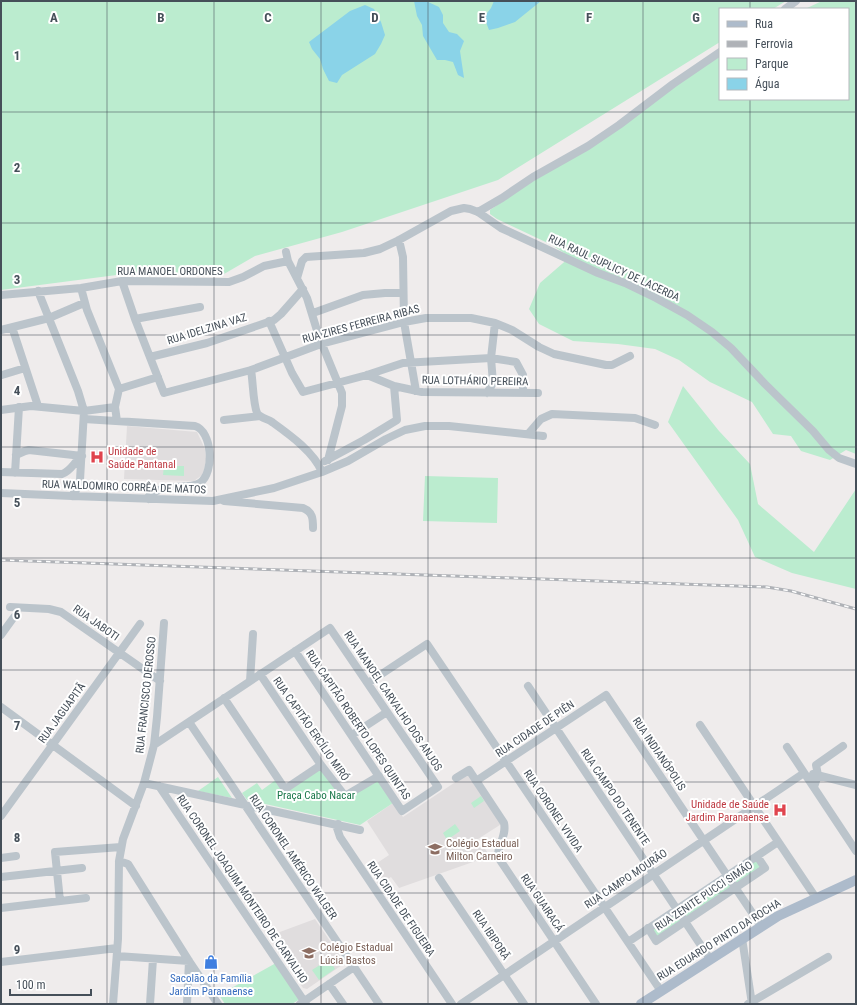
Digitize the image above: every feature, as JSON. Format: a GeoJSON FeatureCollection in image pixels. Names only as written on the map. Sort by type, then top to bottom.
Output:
{"type":"FeatureCollection","features":[{"type":"Feature","properties":{"kind":"main road","name":"RUA EDUARDO PINTO DA ROCHA"},"geometry":{"type":"LineString","coordinates":[[641,1004],[783,913],[856,880]]}},
{"type":"Feature","properties":{"kind":"street"},"geometry":{"type":"LineString","coordinates":[[786,8],[796,1]]}},
{"type":"Feature","properties":{"kind":"street"},"geometry":{"type":"LineString","coordinates":[[297,278],[302,261],[306,257],[364,253],[380,249],[400,240],[457,209],[464,208],[478,212],[533,177],[588,146],[719,53]]}},
{"type":"Feature","properties":{"kind":"street","name":"RUA RAUL SUPLICY DE LACERDA"},"geometry":{"type":"LineString","coordinates":[[478,212],[501,228],[598,273],[625,283],[672,306],[698,322],[731,348],[819,438],[830,445],[834,454],[845,461],[856,464]]}},
{"type":"Feature","properties":{"kind":"street"},"geometry":{"type":"LineString","coordinates":[[400,240],[403,257],[404,322],[416,391]]}},
{"type":"Feature","properties":{"kind":"street"},"geometry":{"type":"LineString","coordinates":[[286,252],[288,261],[303,289],[313,313],[322,344],[342,393],[342,401],[328,460]]}},
{"type":"Feature","properties":{"kind":"street","name":"RUA MANOEL ORDONES"},"geometry":{"type":"LineString","coordinates":[[1,294],[81,288],[122,281],[229,282],[243,277],[264,266],[288,261]]}},
{"type":"Feature","properties":{"kind":"street"},"geometry":{"type":"LineString","coordinates":[[119,389],[158,377],[122,281]]}},
{"type":"Feature","properties":{"kind":"street"},"geometry":{"type":"LineString","coordinates":[[81,288],[84,302],[119,389],[115,407],[117,420]]}},
{"type":"Feature","properties":{"kind":"street","name":"RUA IDELZINA VAZ"},"geometry":{"type":"LineString","coordinates":[[150,357],[207,343],[270,321],[281,314],[303,289]]}},
{"type":"Feature","properties":{"kind":"street"},"geometry":{"type":"LineString","coordinates":[[38,291],[78,391],[84,415],[80,480],[72,496]]}},
{"type":"Feature","properties":{"kind":"street"},"geometry":{"type":"LineString","coordinates":[[313,313],[363,295],[403,293]]}},
{"type":"Feature","properties":{"kind":"street"},"geometry":{"type":"LineString","coordinates":[[1,330],[49,318],[84,302]]}},
{"type":"Feature","properties":{"kind":"street"},"geometry":{"type":"LineString","coordinates":[[135,319],[200,307]]}},
{"type":"Feature","properties":{"kind":"street","name":"RUA ZIRES FERREIRA RIBAS"},"geometry":{"type":"LineString","coordinates":[[158,377],[164,393],[229,377],[322,344],[404,322],[426,318],[471,318],[495,323],[512,330],[539,347],[560,356],[612,365],[630,356]]}},
{"type":"Feature","properties":{"kind":"street"},"geometry":{"type":"LineString","coordinates":[[270,321],[285,357],[303,392],[367,375],[398,364],[490,358],[516,362],[522,375],[523,393]]}},
{"type":"Feature","properties":{"kind":"street"},"geometry":{"type":"LineString","coordinates":[[486,393],[493,383],[490,358],[495,323]]}},
{"type":"Feature","properties":{"kind":"street"},"geometry":{"type":"LineString","coordinates":[[12,327],[38,406]]}},
{"type":"Feature","properties":{"kind":"street"},"geometry":{"type":"LineString","coordinates":[[2,375],[25,368]]}},
{"type":"Feature","properties":{"kind":"street"},"geometry":{"type":"LineString","coordinates":[[251,370],[256,408],[260,416]]}},
{"type":"Feature","properties":{"kind":"street","name":"RUA LOTHÁRIO PEREIRA"},"geometry":{"type":"LineString","coordinates":[[367,375],[394,386],[416,391],[538,393]]}},
{"type":"Feature","properties":{"kind":"street"},"geometry":{"type":"LineString","coordinates":[[224,420],[260,416],[272,422],[308,450],[320,468],[328,460],[397,420],[394,386]]}},
{"type":"Feature","properties":{"kind":"street"},"geometry":{"type":"LineString","coordinates":[[1,410],[38,406],[117,420],[199,427],[204,433],[210,458],[206,477],[202,482],[192,486],[162,488],[150,494],[148,499]]}},
{"type":"Feature","properties":{"kind":"street"},"geometry":{"type":"LineString","coordinates":[[84,415],[115,407]]}},
{"type":"Feature","properties":{"kind":"street"},"geometry":{"type":"LineString","coordinates":[[15,473],[19,408]]}},
{"type":"Feature","properties":{"kind":"street"},"geometry":{"type":"LineString","coordinates":[[528,434],[541,419],[552,414],[635,418],[655,425]]}},
{"type":"Feature","properties":{"kind":"street","name":"RUA WALDOMIRO CORRÊA DE MATOS"},"geometry":{"type":"LineString","coordinates":[[1,493],[213,501],[274,488],[320,468],[348,461],[386,439],[415,427],[441,426],[543,436]]}},
{"type":"Feature","properties":{"kind":"street"},"geometry":{"type":"LineString","coordinates":[[16,455],[25,450],[29,450],[82,456]]}},
{"type":"Feature","properties":{"kind":"street"},"geometry":{"type":"LineString","coordinates":[[1,472],[62,474],[68,472],[76,461],[82,456]]}},
{"type":"Feature","properties":{"kind":"street"},"geometry":{"type":"LineString","coordinates":[[213,501],[303,508],[310,511],[312,514],[313,528]]}},
{"type":"Feature","properties":{"kind":"street","name":"RUA JABOTI"},"geometry":{"type":"LineString","coordinates":[[10,607],[56,610],[67,616],[160,681]]}},
{"type":"Feature","properties":{"kind":"street"},"geometry":{"type":"LineString","coordinates":[[1,635],[14,617]]}},
{"type":"Feature","properties":{"kind":"street","name":"RUA FRANCISCO DEROSSO"},"geometry":{"type":"LineString","coordinates":[[113,1004],[117,952],[119,861],[125,832],[144,783],[154,745],[164,623]]}},
{"type":"Feature","properties":{"kind":"street","name":"RUA JAGUAPITÃ"},"geometry":{"type":"LineString","coordinates":[[1,816],[140,624]]}},
{"type":"Feature","properties":{"kind":"street","name":"RUA MANOEL CARVALHO DOS ANJOS"},"geometry":{"type":"LineString","coordinates":[[295,651],[330,628],[438,787],[402,811]]}},
{"type":"Feature","properties":{"kind":"street"},"geometry":{"type":"LineString","coordinates":[[250,681],[253,634]]}},
{"type":"Feature","properties":{"kind":"street","name":"RUA CORONEL VIVIDA"},"geometry":{"type":"LineString","coordinates":[[368,684],[427,644],[661,991]]}},
{"type":"Feature","properties":{"kind":"street"},"geometry":{"type":"LineString","coordinates":[[154,745],[295,651]]}},
{"type":"Feature","properties":{"kind":"street","name":"RUA CAPITÃO ROBERTO LOPES QUINTAS"},"geometry":{"type":"LineString","coordinates":[[295,651],[402,811]]}},
{"type":"Feature","properties":{"kind":"street","name":"RUA CAPITÃO ERCÍLIO MIRÓ"},"geometry":{"type":"LineString","coordinates":[[260,674],[321,765],[345,796],[379,776]]}},
{"type":"Feature","properties":{"kind":"street","name":"RUA CAMPO DO TENENTE"},"geometry":{"type":"LineString","coordinates":[[528,686],[710,959]]}},
{"type":"Feature","properties":{"kind":"street","name":"RUA CIDADE DE PIÊN"},"geometry":{"type":"LineString","coordinates":[[476,781],[606,694]]}},
{"type":"Feature","properties":{"kind":"street","name":"RUA INDIANÓPOLIS"},"geometry":{"type":"LineString","coordinates":[[606,694],[761,926]]}},
{"type":"Feature","properties":{"kind":"street"},"geometry":{"type":"LineString","coordinates":[[224,698],[286,789],[321,765]]}},
{"type":"Feature","properties":{"kind":"street"},"geometry":{"type":"LineString","coordinates":[[1,707],[136,806]]}},
{"type":"Feature","properties":{"kind":"street"},"geometry":{"type":"LineString","coordinates":[[352,735],[387,712]]}},
{"type":"Feature","properties":{"kind":"street","name":"RUA CORONEL AMÉRICO WALGER"},"geometry":{"type":"LineString","coordinates":[[189,722],[379,1004]]}},
{"type":"Feature","properties":{"kind":"street"},"geometry":{"type":"LineString","coordinates":[[700,725],[816,898]]}},
{"type":"Feature","properties":{"kind":"street"},"geometry":{"type":"LineString","coordinates":[[814,787],[818,775],[816,768],[818,763],[843,746]]}},
{"type":"Feature","properties":{"kind":"street"},"geometry":{"type":"LineString","coordinates":[[786,747],[856,851]]}},
{"type":"Feature","properties":{"kind":"street","name":"RUA GUAIRACÁ"},"geometry":{"type":"LineString","coordinates":[[456,778],[469,770],[504,825],[504,837],[498,857],[596,1004]]}},
{"type":"Feature","properties":{"kind":"street"},"geometry":{"type":"LineString","coordinates":[[804,773],[856,785]]}},
{"type":"Feature","properties":{"kind":"street","name":"RUA CAMPO MOURÃO"},"geometry":{"type":"LineString","coordinates":[[461,1004],[804,773]]}},
{"type":"Feature","properties":{"kind":"street"},"geometry":{"type":"LineString","coordinates":[[144,783],[360,830]]}},
{"type":"Feature","properties":{"kind":"street","name":"RUA CORONEL JOAQUIM MONTEIRO DE CARVALHO"},"geometry":{"type":"LineString","coordinates":[[159,786],[303,1003]]}},
{"type":"Feature","properties":{"kind":"street","name":"RUA CIDADE DE FIGUEIRA"},"geometry":{"type":"LineString","coordinates":[[338,824],[337,828],[340,837],[452,1004]]}},
{"type":"Feature","properties":{"kind":"street","name":"RUA ZENITE PUCCI SIMÃO"},"geometry":{"type":"LineString","coordinates":[[628,942],[778,842]]}},
{"type":"Feature","properties":{"kind":"street"},"geometry":{"type":"LineString","coordinates":[[60,901],[54,852],[121,847]]}},
{"type":"Feature","properties":{"kind":"street"},"geometry":{"type":"LineString","coordinates":[[1,858],[16,856]]}},
{"type":"Feature","properties":{"kind":"street","name":"RUA ZENITE PUCCI SIMÃO"},"geometry":{"type":"LineString","coordinates":[[648,928],[656,941],[685,922],[765,868],[757,856]]}},
{"type":"Feature","properties":{"kind":"street"},"geometry":{"type":"LineString","coordinates":[[119,861],[128,864],[218,1004]]}},
{"type":"Feature","properties":{"kind":"street"},"geometry":{"type":"LineString","coordinates":[[1,878],[82,868]]}},
{"type":"Feature","properties":{"kind":"street","name":"RUA IBIPORÃ"},"geometry":{"type":"LineString","coordinates":[[439,878],[524,1004]]}},
{"type":"Feature","properties":{"kind":"street"},"geometry":{"type":"LineString","coordinates":[[1,908],[86,898]]}},
{"type":"Feature","properties":{"kind":"street"},"geometry":{"type":"LineString","coordinates":[[742,938],[751,1003],[828,957]]}},
{"type":"Feature","properties":{"kind":"street"},"geometry":{"type":"LineString","coordinates":[[1,962],[117,952],[153,958],[189,961]]}},
{"type":"Feature","properties":{"kind":"street"},"geometry":{"type":"LineString","coordinates":[[150,1004],[153,958]]}},
{"type":"Feature","properties":{"kind":"street"},"geometry":{"type":"LineString","coordinates":[[187,1004],[189,961]]}},
{"type":"Feature","properties":{"kind":"street"},"geometry":{"type":"LineString","coordinates":[[303,1003],[354,967]]}},
{"type":"Feature","properties":{"kind":"street"},"geometry":{"type":"LineString","coordinates":[[329,984],[343,1004]]}},
{"type":"Feature","properties":{"kind":"shaded area"},"geometry":{"type":"Polygon","coordinates":[[[127,426],[197,432],[205,449],[206,459],[202,475],[194,481],[124,479],[127,426]]]}},
{"type":"Feature","properties":{"kind":"shaded area","name":"Colégio Estadual Milton Carneiro"},"geometry":{"type":"Polygon","coordinates":[[[469,773],[503,823],[478,839],[490,856],[399,888],[391,877],[379,885],[368,869],[389,855],[367,821],[393,803],[403,817],[469,773]]]}},
{"type":"Feature","properties":{"kind":"shaded area","name":"Colégio Estadual Lúcia Bastos"},"geometry":{"type":"Polygon","coordinates":[[[315,919],[345,963],[307,989],[303,988],[269,936],[315,919]]]}},
{"type":"Feature","properties":{"kind":"green space"},"geometry":{"type":"Polygon","coordinates":[[[1,1],[786,1],[775,8],[719,8],[719,43],[498,180],[342,232],[255,256],[224,274],[132,273],[1,290],[1,1]]]}},
{"type":"Feature","properties":{"kind":"green space"},"geometry":{"type":"Polygon","coordinates":[[[822,1],[856,1],[856,454],[846,450],[830,460],[801,451],[791,436],[773,434],[752,402],[710,382],[679,360],[655,349],[618,344],[573,341],[539,324],[529,309],[540,283],[570,257],[552,245],[497,219],[490,214],[490,210],[719,56],[719,100],[849,100],[849,8],[807,8],[822,1]]]}},
{"type":"Feature","properties":{"kind":"green space"},"geometry":{"type":"Polygon","coordinates":[[[683,386],[719,431],[750,464],[758,504],[814,552],[856,489],[856,589],[792,573],[755,557],[738,520],[668,422],[683,386]]]}},
{"type":"Feature","properties":{"kind":"green space"},"geometry":{"type":"Polygon","coordinates":[[[164,466],[184,466],[184,476],[163,475],[164,466]]]}},
{"type":"Feature","properties":{"kind":"green space"},"geometry":{"type":"Polygon","coordinates":[[[425,476],[498,478],[497,523],[423,521],[425,476]]]}},
{"type":"Feature","properties":{"kind":"green space","name":"Praça Cabo Nacar"},"geometry":{"type":"Polygon","coordinates":[[[320,769],[344,799],[377,780],[393,803],[360,825],[247,800],[242,793],[257,783],[262,790],[277,779],[285,792],[320,769]]]}},
{"type":"Feature","properties":{"kind":"green space"},"geometry":{"type":"Polygon","coordinates":[[[218,777],[232,798],[198,791],[218,777]]]}},
{"type":"Feature","properties":{"kind":"green space"},"geometry":{"type":"Polygon","coordinates":[[[481,796],[484,801],[474,808],[471,803],[481,796]]]}},
{"type":"Feature","properties":{"kind":"green space"},"geometry":{"type":"Polygon","coordinates":[[[455,824],[460,831],[447,840],[443,833],[455,824]]]}},
{"type":"Feature","properties":{"kind":"green space"},"geometry":{"type":"Polygon","coordinates":[[[757,858],[763,866],[737,883],[732,876],[757,858]]]}},
{"type":"Feature","properties":{"kind":"green space"},"geometry":{"type":"Polygon","coordinates":[[[726,879],[732,887],[687,917],[682,909],[726,879]]]}},
{"type":"Feature","properties":{"kind":"green space"},"geometry":{"type":"Polygon","coordinates":[[[676,912],[682,920],[657,937],[652,929],[676,912]]]}},
{"type":"Feature","properties":{"kind":"green space"},"geometry":{"type":"Polygon","coordinates":[[[329,959],[335,969],[319,980],[312,970],[329,959]]]}},
{"type":"Feature","properties":{"kind":"green space"},"geometry":{"type":"Polygon","coordinates":[[[276,963],[300,999],[292,1004],[225,1004],[219,995],[276,963]]]}},
{"type":"Feature","properties":{"kind":"water"},"geometry":{"type":"Polygon","coordinates":[[[414,1],[426,1],[439,7],[443,15],[443,23],[449,32],[457,34],[464,41],[460,51],[464,78],[458,75],[453,62],[437,60],[423,36],[422,25],[417,16],[414,1]]]}},
{"type":"Feature","properties":{"kind":"water"},"geometry":{"type":"Polygon","coordinates":[[[494,1],[541,1],[515,22],[489,30],[484,17],[494,1]]]}},
{"type":"Feature","properties":{"kind":"water"},"geometry":{"type":"Polygon","coordinates":[[[365,5],[374,9],[381,22],[385,35],[381,44],[375,54],[342,75],[337,83],[329,81],[320,59],[312,49],[309,42],[350,11],[365,5]]]}},
{"type":"Feature","properties":{"kind":"railway"},"geometry":{"type":"LineString","coordinates":[[1,560],[767,587],[791,591],[856,609]]}},
{"type":"Feature","properties":{"kind":"place","name":"Unidade de Saúde Pantanal"},"geometry":{"type":"Point","coordinates":[97,457]}},
{"type":"Feature","properties":{"kind":"place","name":"Unidade de Saúde Jardim Paranaense"},"geometry":{"type":"Point","coordinates":[780,810]}},
{"type":"Feature","properties":{"kind":"place","name":"Colégio Estadual Milton Carneiro"},"geometry":{"type":"Point","coordinates":[435,849]}},
{"type":"Feature","properties":{"kind":"place","name":"Colégio Estadual Lúcia Bastos"},"geometry":{"type":"Point","coordinates":[309,953]}},
{"type":"Feature","properties":{"kind":"place","name":"Sacolão da Família Jardim Paranaense"},"geometry":{"type":"Point","coordinates":[211,962]}}]}
